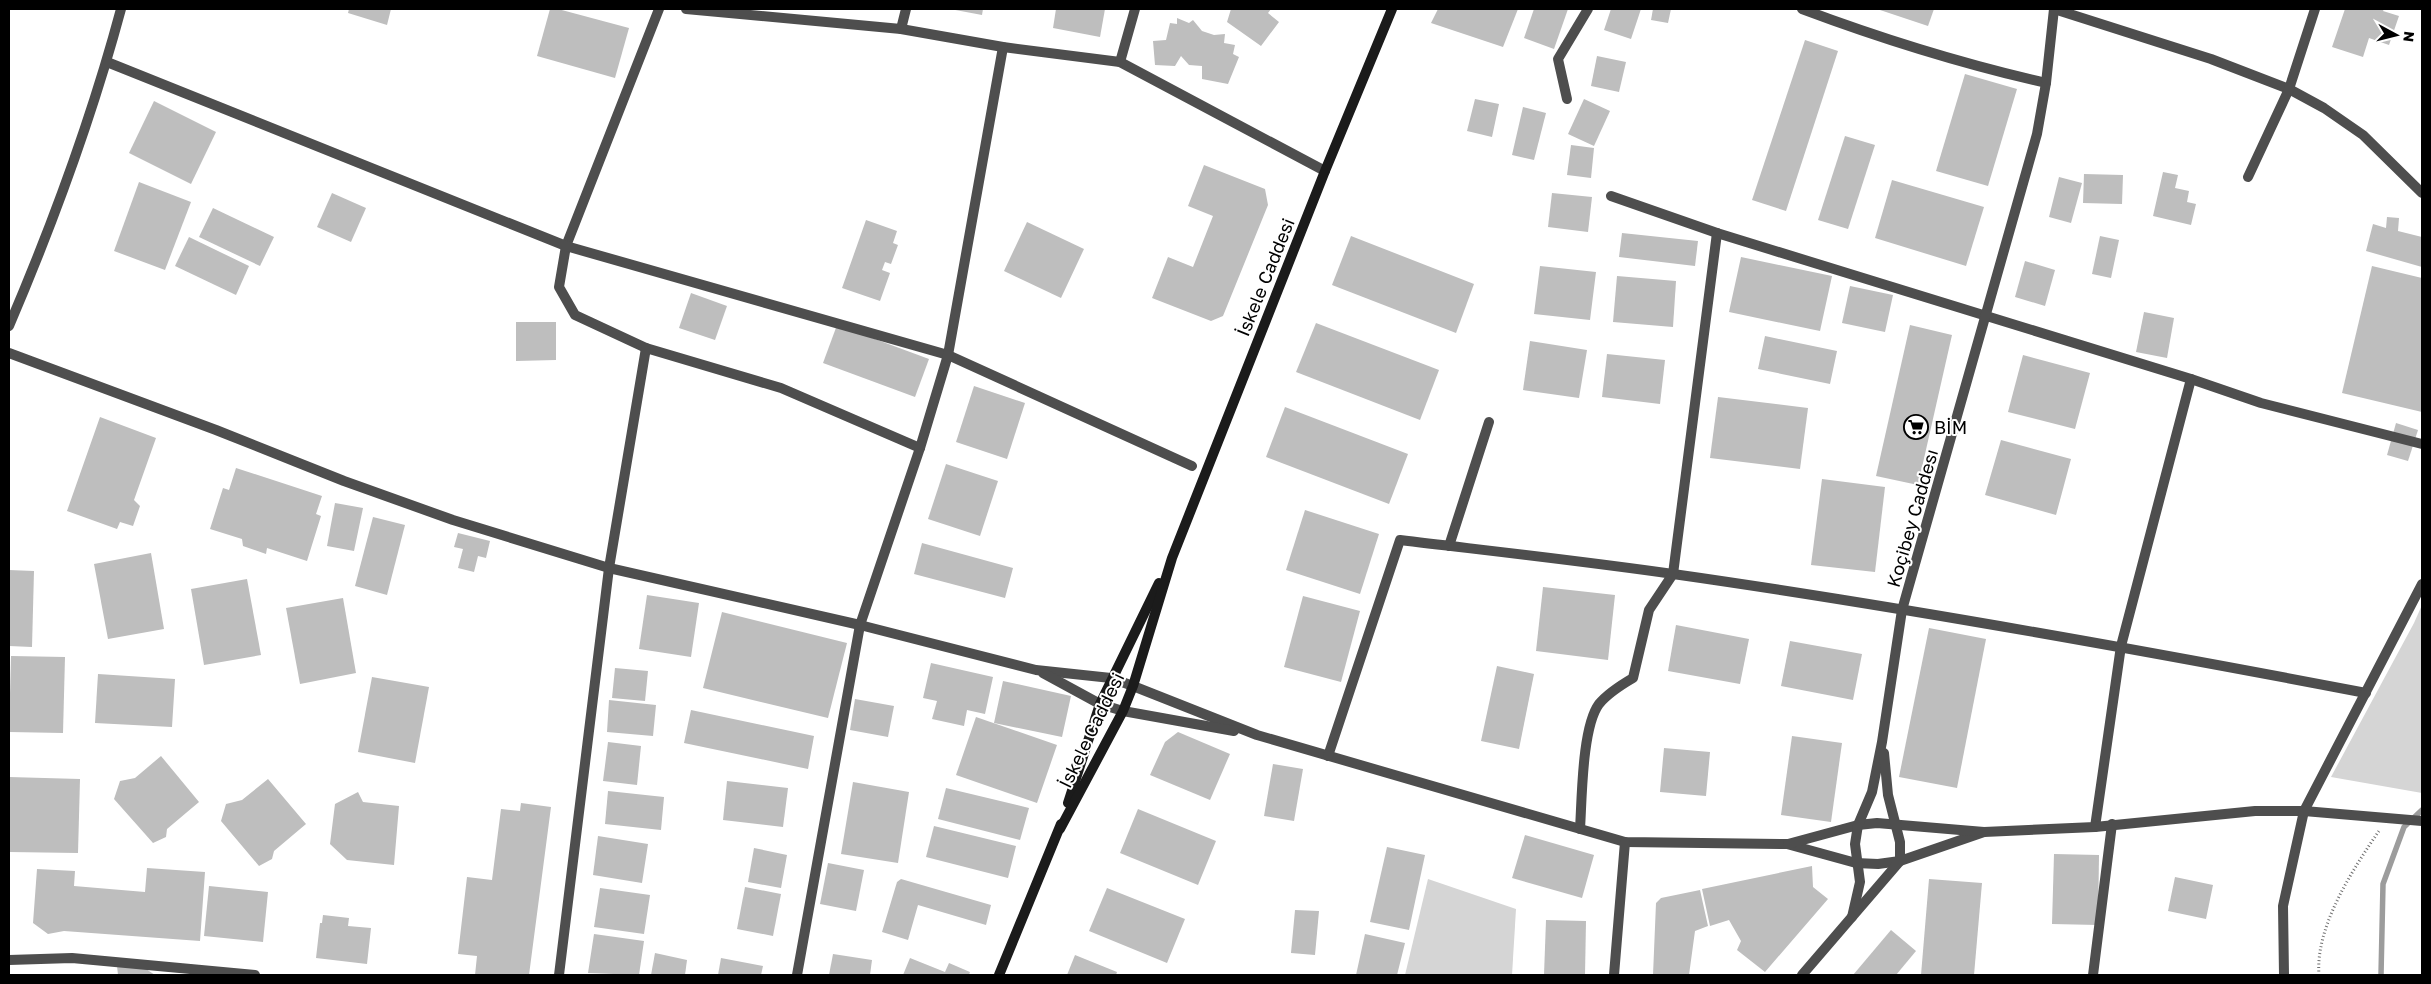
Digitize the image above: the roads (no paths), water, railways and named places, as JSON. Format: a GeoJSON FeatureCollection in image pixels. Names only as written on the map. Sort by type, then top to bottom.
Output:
{"type":"FeatureCollection","features":[{"type":"Feature","properties":{"kind":"main road","name":"İskele Caddesi"},"geometry":{"type":"LineString","coordinates":[[1060,829],[1123,711],[1133,686],[1172,558],[1325,171],[1392,9]]}},
{"type":"Feature","properties":{"kind":"main road","name":"İskele Caddesi"},"geometry":{"type":"LineString","coordinates":[[999,975],[1060,829],[1100,704],[1111,678],[1172,558]]}},
{"type":"Feature","properties":{"kind":"street"},"geometry":{"type":"LineString","coordinates":[[9,326],[41,250],[107,62],[120,9]]}},
{"type":"Feature","properties":{"kind":"street"},"geometry":{"type":"LineString","coordinates":[[660,9],[566,246],[559,287],[575,315],[646,348],[781,388],[920,448]]}},
{"type":"Feature","properties":{"kind":"street"},"geometry":{"type":"LineString","coordinates":[[686,9],[901,29],[1003,47],[1120,62],[1325,171]]}},
{"type":"Feature","properties":{"kind":"street"},"geometry":{"type":"LineString","coordinates":[[901,29],[906,9]]}},
{"type":"Feature","properties":{"kind":"street"},"geometry":{"type":"LineString","coordinates":[[1120,62],[1135,9]]}},
{"type":"Feature","properties":{"kind":"street"},"geometry":{"type":"LineString","coordinates":[[1567,99],[1558,59],[1588,9]]}},
{"type":"Feature","properties":{"kind":"street"},"geometry":{"type":"LineString","coordinates":[[1802,9],[1871,35],[1973,66],[2046,82]]}},
{"type":"Feature","properties":{"kind":"street"},"geometry":{"type":"LineString","coordinates":[[2054,9],[2211,59],[2289,89],[2324,108],[2363,134],[2422,193]]}},
{"type":"Feature","properties":{"kind":"street","name":"Koçibey Caddesı"},"geometry":{"type":"LineString","coordinates":[[1852,917],[1860,882],[1855,844],[1858,825],[1872,792],[1882,742],[1902,610],[2037,134],[2046,82],[2054,9]]}},
{"type":"Feature","properties":{"kind":"street"},"geometry":{"type":"LineString","coordinates":[[2248,177],[2289,89],[2315,9]]}},
{"type":"Feature","properties":{"kind":"street"},"geometry":{"type":"LineString","coordinates":[[797,975],[860,625],[920,448],[948,355],[1003,47]]}},
{"type":"Feature","properties":{"kind":"street"},"geometry":{"type":"LineString","coordinates":[[107,62],[566,246],[948,355],[1192,466]]}},
{"type":"Feature","properties":{"kind":"street"},"geometry":{"type":"LineString","coordinates":[[1611,196],[1717,233],[2191,378],[2261,402],[2422,444]]}},
{"type":"Feature","properties":{"kind":"street"},"geometry":{"type":"LineString","coordinates":[[1580,829],[1588,729],[1599,704],[1616,688],[1633,678],[1649,610],[1673,574],[1717,233]]}},
{"type":"Feature","properties":{"kind":"street"},"geometry":{"type":"LineString","coordinates":[[559,975],[609,568],[646,348]]}},
{"type":"Feature","properties":{"kind":"street"},"geometry":{"type":"LineString","coordinates":[[9,353],[380,494],[453,520],[609,568],[860,625],[1036,670],[1111,678],[1257,735],[1625,842],[1787,844],[1856,863],[1878,864],[1900,861],[1984,832]]}},
{"type":"Feature","properties":{"kind":"street"},"geometry":{"type":"LineString","coordinates":[[2095,827],[2121,646],[2191,378]]}},
{"type":"Feature","properties":{"kind":"street"},"geometry":{"type":"LineString","coordinates":[[1449,546],[1489,422]]}},
{"type":"Feature","properties":{"kind":"street"},"geometry":{"type":"LineString","coordinates":[[1328,756],[1400,540],[1673,574],[1902,610],[2121,646],[2366,693]]}},
{"type":"Feature","properties":{"kind":"street"},"geometry":{"type":"LineString","coordinates":[[2284,975],[2284,906],[2304,811],[2422,584]]}},
{"type":"Feature","properties":{"kind":"street"},"geometry":{"type":"LineString","coordinates":[[1036,670],[1100,704],[1123,711],[1257,735]]}},
{"type":"Feature","properties":{"kind":"street","name":"Koçibey Caddesı"},"geometry":{"type":"LineString","coordinates":[[1882,742],[1888,795],[1900,842],[1900,861]]}},
{"type":"Feature","properties":{"kind":"street"},"geometry":{"type":"LineString","coordinates":[[1787,844],[1858,825],[1877,823],[1984,832],[2095,827],[2255,810],[2304,811],[2422,821]]}},
{"type":"Feature","properties":{"kind":"street"},"geometry":{"type":"LineString","coordinates":[[2092,975],[2112,824]]}},
{"type":"Feature","properties":{"kind":"street"},"geometry":{"type":"LineString","coordinates":[[1614,975],[1625,842]]}},
{"type":"Feature","properties":{"kind":"street"},"geometry":{"type":"LineString","coordinates":[[1802,975],[1900,861]]}},
{"type":"Feature","properties":{"kind":"street"},"geometry":{"type":"LineString","coordinates":[[9,960],[72,958],[255,975]]}},
{"type":"Feature","properties":{"kind":"waterway"},"geometry":{"type":"LineString","coordinates":[[2381,975],[2383,884],[2404,827],[2422,810]]}},
{"type":"Feature","properties":{"kind":"place","name":"BİM"},"geometry":{"type":"Point","coordinates":[1916,427]}}]}
